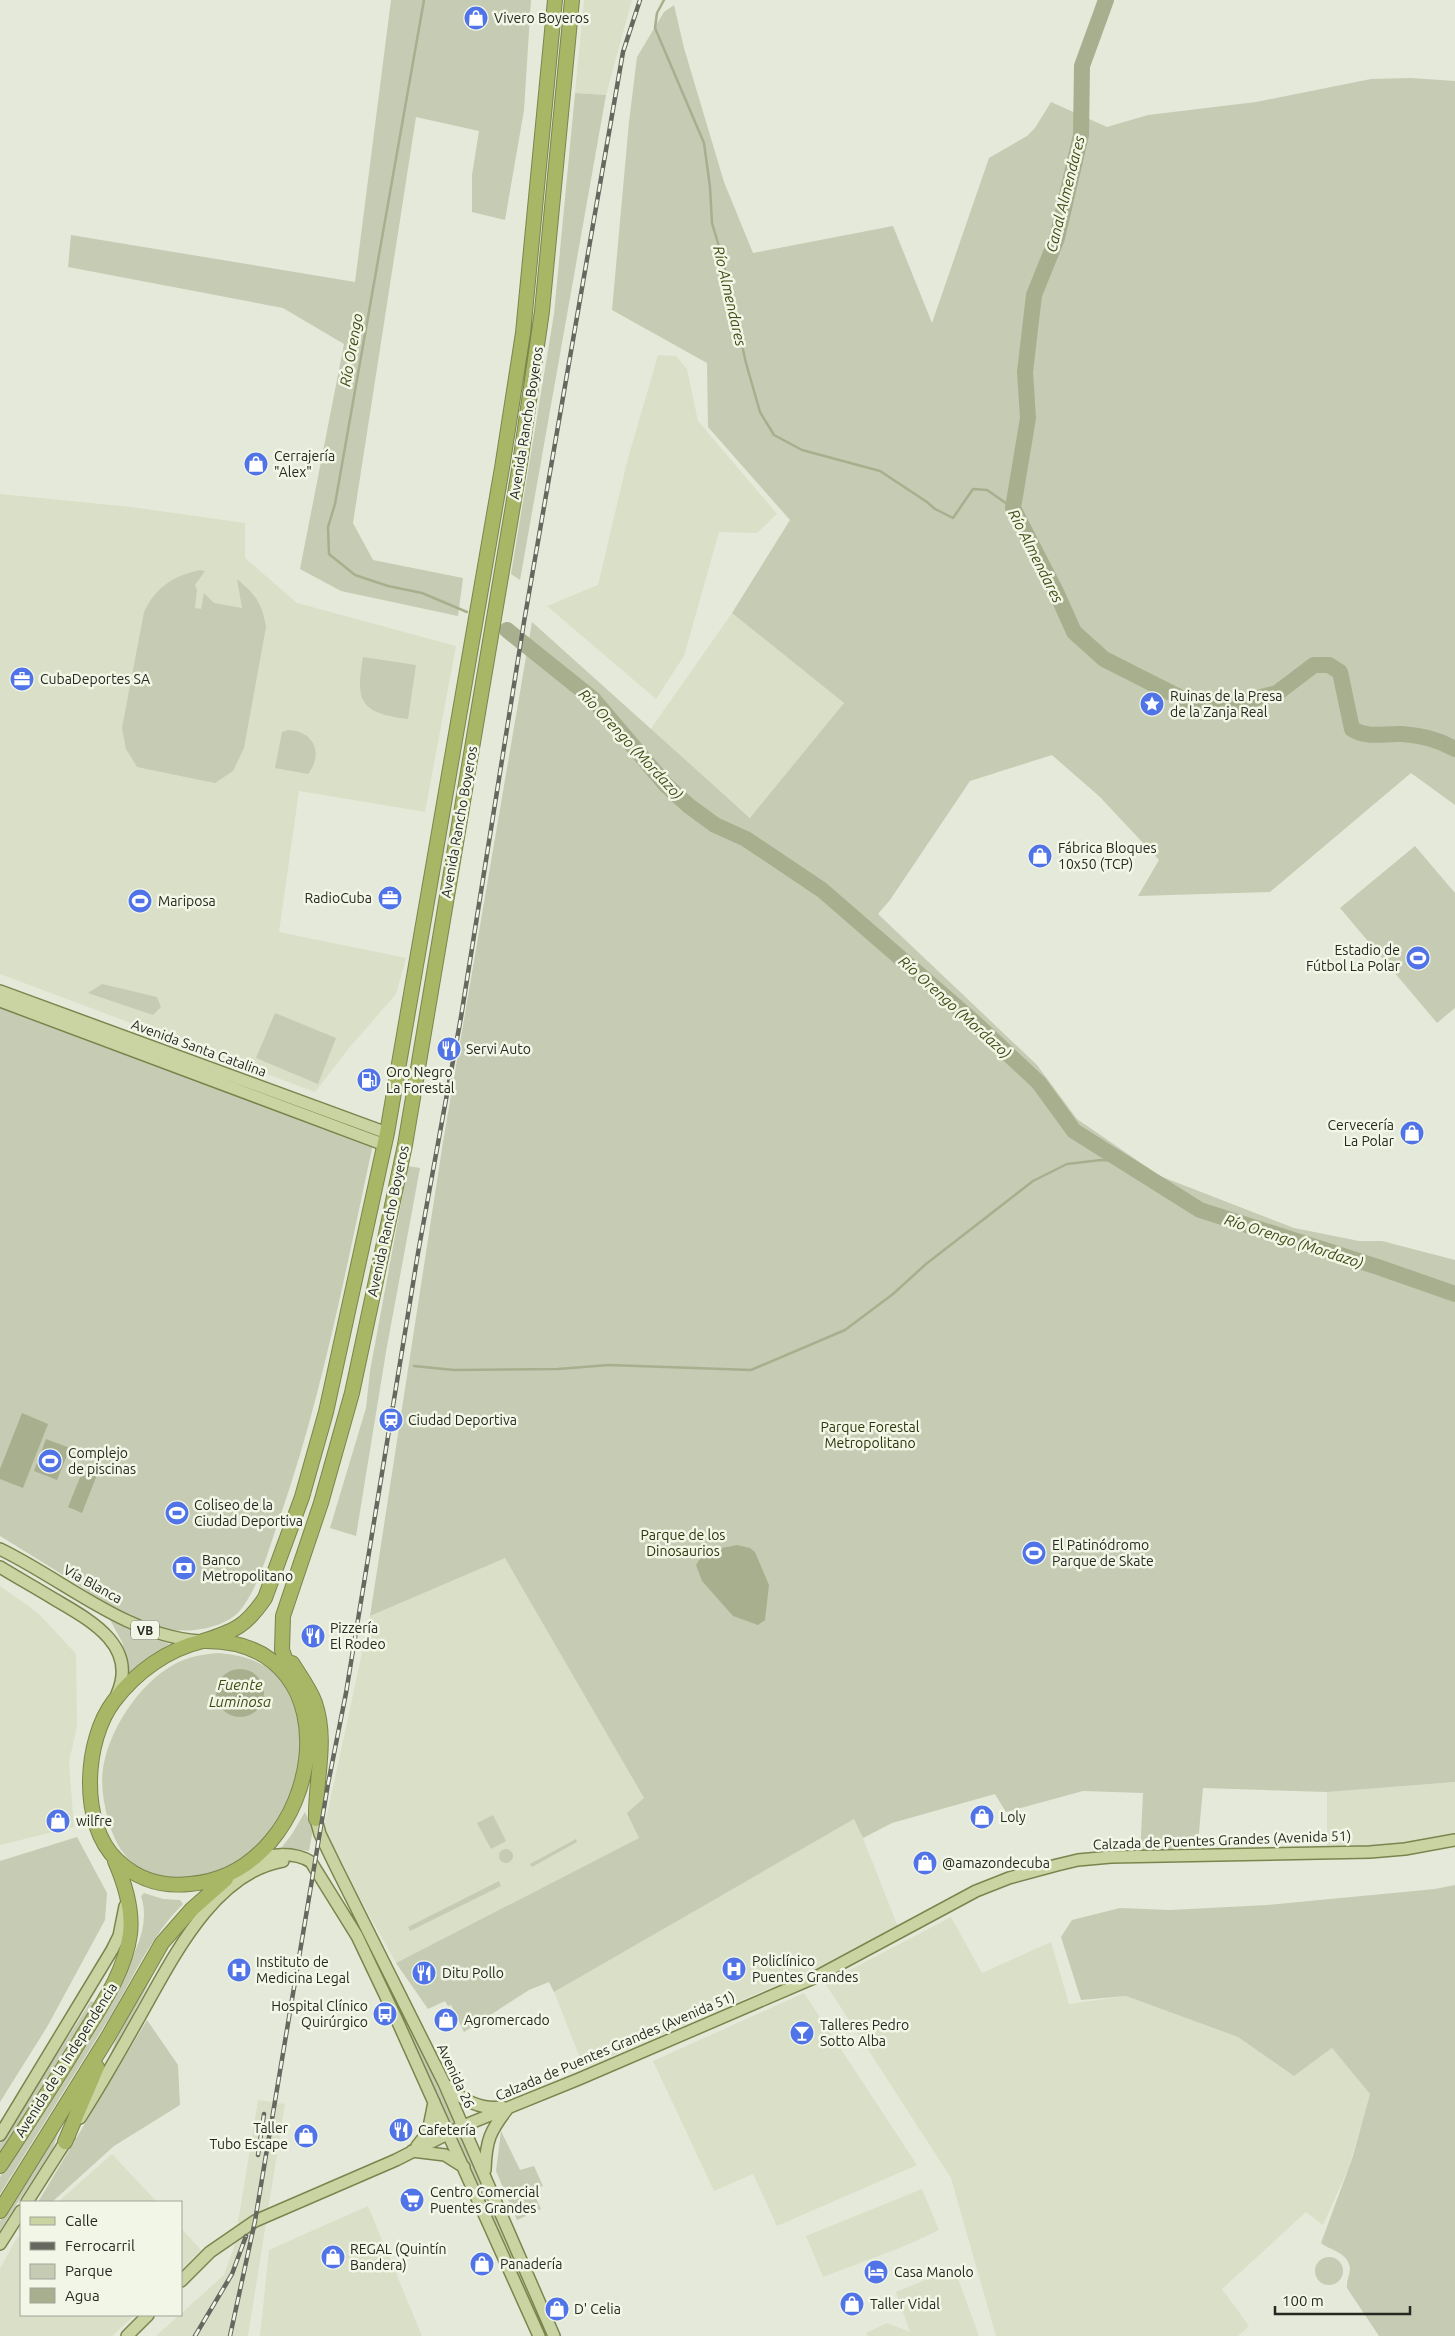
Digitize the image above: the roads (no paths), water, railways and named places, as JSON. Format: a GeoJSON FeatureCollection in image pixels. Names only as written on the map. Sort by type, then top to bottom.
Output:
{"type":"FeatureCollection","features":[{"type":"Feature","properties":{"kind":"highway","name":"Avenida Rancho Boyeros"},"geometry":{"type":"LineString","coordinates":[[112,1853],[98,1833],[91,1796],[91,1779],[98,1737],[105,1714],[114,1700],[133,1680],[162,1657],[184,1646],[230,1632],[245,1623],[265,1598],[302,1497],[326,1412],[385,1143],[479,603],[523,333],[555,0]]}},
{"type":"Feature","properties":{"kind":"highway","name":"Avenida Rancho Boyeros"},"geometry":{"type":"LineString","coordinates":[[281,1632],[284,1616],[321,1503],[352,1393],[398,1178],[518,480],[542,311],[572,0]]}},
{"type":"Feature","properties":{"kind":"highway"},"geometry":{"type":"LineString","coordinates":[[398,1178],[400,1150],[385,1143],[412,1098]]}},
{"type":"Feature","properties":{"kind":"highway"},"geometry":{"type":"LineString","coordinates":[[281,1632],[285,1661],[306,1714],[308,1732],[308,1793],[316,1819]]}},
{"type":"Feature","properties":{"kind":"highway"},"geometry":{"type":"LineString","coordinates":[[281,1632],[286,1652],[308,1688],[320,1723],[321,1740],[316,1819]]}},
{"type":"Feature","properties":{"kind":"highway"},"geometry":{"type":"LineString","coordinates":[[203,1641],[232,1642],[244,1645],[267,1657],[283,1673],[301,1701]]}},
{"type":"Feature","properties":{"kind":"highway"},"geometry":{"type":"LineString","coordinates":[[0,2211],[108,2037],[162,1943],[204,1897],[255,1864],[283,1827],[298,1793],[307,1757]]}},
{"type":"Feature","properties":{"kind":"highway"},"geometry":{"type":"LineString","coordinates":[[112,1853],[136,1875],[169,1885],[192,1884],[219,1878],[255,1864]]}},
{"type":"Feature","properties":{"kind":"highway","name":"Avenida de la Independencia"},"geometry":{"type":"LineString","coordinates":[[0,2166],[68,2060],[115,1981],[130,1933],[130,1917],[127,1893],[112,1853]]}},
{"type":"Feature","properties":{"kind":"highway"},"geometry":{"type":"LineString","coordinates":[[65,2142],[108,2037]]}},
{"type":"Feature","properties":{"kind":"main road","name":"Avenida Santa Catalina"},"geometry":{"type":"LineString","coordinates":[[0,991],[385,1143]]}},
{"type":"Feature","properties":{"kind":"main road","name":"Avenida Santa Catalina"},"geometry":{"type":"LineString","coordinates":[[0,1001],[385,1143]]}},
{"type":"Feature","properties":{"kind":"main road","name":"Vía Blanca"},"geometry":{"type":"LineString","coordinates":[[0,1549],[142,1629],[180,1640],[203,1641]]}},
{"type":"Feature","properties":{"kind":"main road","name":"VB"},"geometry":{"type":"LineString","coordinates":[[0,1568],[89,1620],[112,1641],[118,1654],[122,1677],[122,1684],[114,1700]]}},
{"type":"Feature","properties":{"kind":"main road","name":"Avenida 26"},"geometry":{"type":"LineString","coordinates":[[316,1819],[320,1834],[444,2083],[554,2336]]}},
{"type":"Feature","properties":{"kind":"main road","name":"Calzada de Puentes Grandes (Avenida 51)"},"geometry":{"type":"LineString","coordinates":[[182,2280],[210,2252],[255,2221],[412,2151],[463,2126],[579,2079],[816,1977],[976,1891],[1009,1878],[1078,1860],[1111,1856],[1370,1852],[1405,1849],[1455,1840]]}},
{"type":"Feature","properties":{"kind":"main road"},"geometry":{"type":"LineString","coordinates":[[28,2201],[65,2142],[183,1943],[212,1905],[255,1864],[275,1856],[298,1856],[310,1862],[315,1868],[357,1936],[539,2336]]}},
{"type":"Feature","properties":{"kind":"main road"},"geometry":{"type":"LineString","coordinates":[[0,2135],[74,2016],[119,1936],[127,1893]]}},
{"type":"Feature","properties":{"kind":"main road"},"geometry":{"type":"LineString","coordinates":[[444,2083],[469,2103],[496,2108],[509,2106]]}},
{"type":"Feature","properties":{"kind":"main road"},"geometry":{"type":"LineString","coordinates":[[412,2151],[428,2132],[434,2102]]}},
{"type":"Feature","properties":{"kind":"main road"},"geometry":{"type":"LineString","coordinates":[[485,2174],[488,2139],[492,2129],[509,2106]]}},
{"type":"Feature","properties":{"kind":"main road"},"geometry":{"type":"LineString","coordinates":[[412,2151],[445,2155],[464,2168]]}},
{"type":"Feature","properties":{"kind":"main road"},"geometry":{"type":"LineString","coordinates":[[0,2244],[20,2213]]}},
{"type":"Feature","properties":{"kind":"main road"},"geometry":{"type":"LineString","coordinates":[[127,2336],[147,2316]]}},
{"type":"Feature","properties":{"kind":"water"},"geometry":{"type":"Polygon","coordinates":[[[22,1413],[48,1424],[23,1488],[0,1479],[0,1469],[22,1413]]]}},
{"type":"Feature","properties":{"kind":"water"},"geometry":{"type":"Polygon","coordinates":[[[46,1439],[70,1448],[57,1480],[34,1471],[46,1439]]]}},
{"type":"Feature","properties":{"kind":"water"},"geometry":{"type":"Polygon","coordinates":[[[83,1470],[97,1475],[82,1513],[68,1507],[83,1470]]]}},
{"type":"Feature","properties":{"kind":"water"},"geometry":{"type":"Polygon","coordinates":[[[737,1545],[750,1548],[755,1552],[769,1585],[765,1620],[758,1625],[733,1616],[702,1581],[696,1565],[709,1552],[737,1545]]]}},
{"type":"Feature","properties":{"kind":"water","name":"Fuente Luminosa"},"geometry":{"type":"Polygon","coordinates":[[[235,1669],[245,1669],[254,1673],[260,1679],[264,1693],[260,1707],[254,1713],[245,1717],[235,1717],[226,1713],[220,1707],[216,1698],[216,1688],[220,1679],[226,1673],[235,1669]]]}},
{"type":"Feature","properties":{"kind":"waterway","name":"Río Orengo"},"geometry":{"type":"LineString","coordinates":[[424,0],[335,504],[328,527],[329,554],[355,575],[388,586],[422,593],[467,612]]}},
{"type":"Feature","properties":{"kind":"waterway","name":"Río Almendares"},"geometry":{"type":"LineString","coordinates":[[664,0],[657,13],[655,28],[704,143],[710,187],[712,223],[723,260],[746,363],[760,412],[774,435],[802,450],[880,471],[935,509],[953,518],[973,489],[987,490],[1013,508]]}},
{"type":"Feature","properties":{"kind":"waterway","name":"Río Almendares"},"geometry":{"type":"LineString","coordinates":[[1106,0],[1082,66],[1081,135],[1057,238],[1034,295],[1025,372],[1028,418],[1013,508],[1057,594],[1074,632],[1104,659],[1185,700],[1234,704],[1277,693],[1314,665],[1329,665],[1340,672],[1352,729],[1370,735],[1402,734],[1423,737],[1436,740],[1455,749]]}},
{"type":"Feature","properties":{"kind":"waterway","name":"Río Orengo (Mordazo)"},"geometry":{"type":"LineString","coordinates":[[507,630],[593,699],[666,785],[689,806],[715,825],[746,839],[822,890],[973,1021],[1039,1083],[1074,1131],[1200,1210],[1378,1267],[1455,1294]]}},
{"type":"Feature","properties":{"kind":"waterway"},"geometry":{"type":"LineString","coordinates":[[414,1366],[454,1370],[558,1369],[609,1365],[751,1370],[845,1330],[893,1294],[926,1264],[1033,1181],[1067,1164],[1101,1160],[1120,1161]]}},
{"type":"Feature","properties":{"kind":"railway"},"geometry":{"type":"LineString","coordinates":[[230,2336],[255,2221],[328,1784],[346,1693],[418,1253],[461,1017],[524,622],[623,52],[640,0]]}},
{"type":"Feature","properties":{"kind":"railway"},"geometry":{"type":"LineString","coordinates":[[258,2155],[264,2114]]}},
{"type":"Feature","properties":{"kind":"railway"},"geometry":{"type":"LineString","coordinates":[[195,2336],[232,2274],[246,2236]]}},
{"type":"Feature","properties":{"kind":"place","name":"Vivero Boyeros"},"geometry":{"type":"Point","coordinates":[476,18]}},
{"type":"Feature","properties":{"kind":"place","name":"Cerrajería \"Alex\""},"geometry":{"type":"Point","coordinates":[256,464]}},
{"type":"Feature","properties":{"kind":"place","name":"CubaDeportes SA"},"geometry":{"type":"Point","coordinates":[22,679]}},
{"type":"Feature","properties":{"kind":"place","name":"Ruinas de la Presa de la Zanja Real"},"geometry":{"type":"Point","coordinates":[1152,704]}},
{"type":"Feature","properties":{"kind":"place","name":"Fábrica Bloques 10x50 (TCP)"},"geometry":{"type":"Point","coordinates":[1040,856]}},
{"type":"Feature","properties":{"kind":"place","name":"RadioCuba"},"geometry":{"type":"Point","coordinates":[390,898]}},
{"type":"Feature","properties":{"kind":"place","name":"Mariposa"},"geometry":{"type":"Point","coordinates":[140,901]}},
{"type":"Feature","properties":{"kind":"place","name":"Estadio de Fútbol La Polar"},"geometry":{"type":"Point","coordinates":[1418,958]}},
{"type":"Feature","properties":{"kind":"place","name":"Servi Auto"},"geometry":{"type":"Point","coordinates":[449,1049]}},
{"type":"Feature","properties":{"kind":"place","name":"Oro Negro La Forestal"},"geometry":{"type":"Point","coordinates":[369,1080]}},
{"type":"Feature","properties":{"kind":"place","name":"Cervecería La Polar"},"geometry":{"type":"Point","coordinates":[1412,1133]}},
{"type":"Feature","properties":{"kind":"place","name":"Ciudad Deportiva"},"geometry":{"type":"Point","coordinates":[391,1420]}},
{"type":"Feature","properties":{"kind":"place","name":"Complejo de piscinas"},"geometry":{"type":"Point","coordinates":[50,1461]}},
{"type":"Feature","properties":{"kind":"place","name":"Coliseo de la Ciudad Deportiva"},"geometry":{"type":"Point","coordinates":[177,1513]}},
{"type":"Feature","properties":{"kind":"place","name":"El Patinódromo Parque de Skate"},"geometry":{"type":"Point","coordinates":[1034,1553]}},
{"type":"Feature","properties":{"kind":"place","name":"Banco Metropolitano"},"geometry":{"type":"Point","coordinates":[184,1568]}},
{"type":"Feature","properties":{"kind":"place","name":"Pizzería El Rodeo"},"geometry":{"type":"Point","coordinates":[313,1636]}},
{"type":"Feature","properties":{"kind":"place","name":"Loly"},"geometry":{"type":"Point","coordinates":[982,1817]}},
{"type":"Feature","properties":{"kind":"place","name":"wilfre"},"geometry":{"type":"Point","coordinates":[58,1821]}},
{"type":"Feature","properties":{"kind":"place","name":"@amazondecuba"},"geometry":{"type":"Point","coordinates":[925,1863]}},
{"type":"Feature","properties":{"kind":"place","name":"Policlínico Puentes Grandes"},"geometry":{"type":"Point","coordinates":[734,1969]}},
{"type":"Feature","properties":{"kind":"place","name":"Instituto de Medicina Legal"},"geometry":{"type":"Point","coordinates":[239,1970]}},
{"type":"Feature","properties":{"kind":"place","name":"Ditu Pollo"},"geometry":{"type":"Point","coordinates":[424,1973]}},
{"type":"Feature","properties":{"kind":"place","name":"Hospital Clínico Quirúrgico"},"geometry":{"type":"Point","coordinates":[385,2014]}},
{"type":"Feature","properties":{"kind":"place","name":"Agromercado"},"geometry":{"type":"Point","coordinates":[446,2020]}},
{"type":"Feature","properties":{"kind":"place","name":"Talleres Pedro Sotto Alba"},"geometry":{"type":"Point","coordinates":[802,2033]}},
{"type":"Feature","properties":{"kind":"place","name":"Cafetería"},"geometry":{"type":"Point","coordinates":[401,2130]}},
{"type":"Feature","properties":{"kind":"place","name":"Taller Tubo Escape"},"geometry":{"type":"Point","coordinates":[306,2136]}},
{"type":"Feature","properties":{"kind":"place","name":"Centro Comercial Puentes Grandes"},"geometry":{"type":"Point","coordinates":[412,2200]}},
{"type":"Feature","properties":{"kind":"place","name":"REGAL (Quintín Bandera)"},"geometry":{"type":"Point","coordinates":[333,2257]}},
{"type":"Feature","properties":{"kind":"place","name":"Panadería"},"geometry":{"type":"Point","coordinates":[482,2264]}},
{"type":"Feature","properties":{"kind":"place","name":"Casa Manolo"},"geometry":{"type":"Point","coordinates":[876,2272]}},
{"type":"Feature","properties":{"kind":"place","name":"Taller Vidal"},"geometry":{"type":"Point","coordinates":[852,2304]}},
{"type":"Feature","properties":{"kind":"place","name":"D' Celia"},"geometry":{"type":"Point","coordinates":[557,2309]}},
{"type":"Feature","properties":{"kind":"water label","name":"Canal Almendares"},"geometry":{"type":"Point","coordinates":[1065,194]}},
{"type":"Feature","properties":{"kind":"park label","name":"Parque Forestal Metropolitano"},"geometry":{"type":"Point","coordinates":[870,1435]}},
{"type":"Feature","properties":{"kind":"park label","name":"Parque de los Dinosaurios"},"geometry":{"type":"Point","coordinates":[683,1544]}}]}
